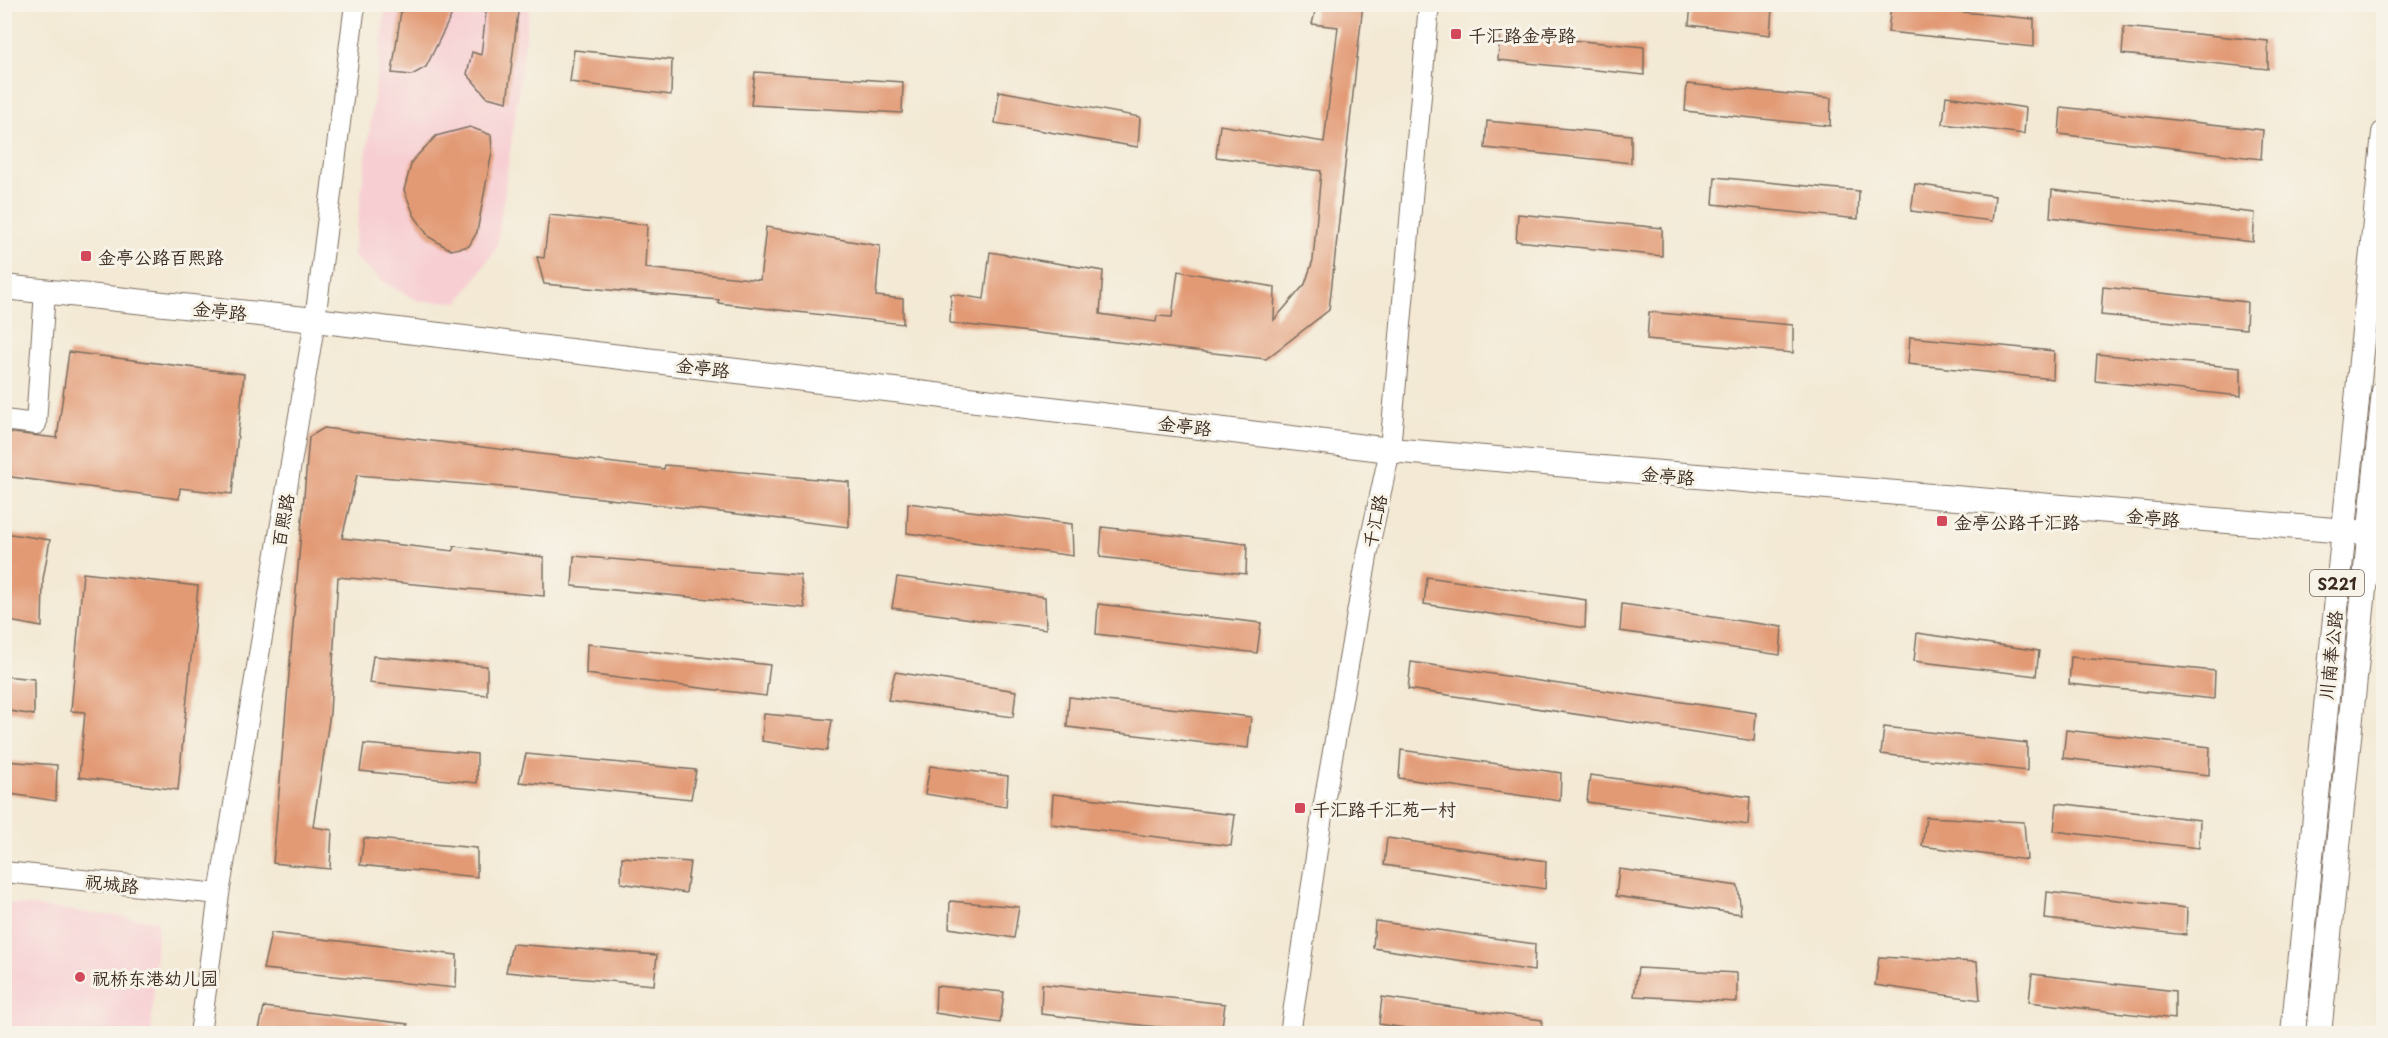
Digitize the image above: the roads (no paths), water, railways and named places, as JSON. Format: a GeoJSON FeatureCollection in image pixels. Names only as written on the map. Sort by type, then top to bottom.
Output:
{"type":"FeatureCollection","features":[{"type":"Feature","properties":{"kind":"main road","name":"川南奉公路"},"geometry":{"type":"LineString","coordinates":[[2293,1034],[2384,133]]}},
{"type":"Feature","properties":{"kind":"main road","name":"金亭路"},"geometry":{"type":"LineString","coordinates":[[4,287],[315,320],[1390,450],[2376,535]]}},
{"type":"Feature","properties":{"kind":"main road","name":"川南奉公路"},"geometry":{"type":"LineString","coordinates":[[2319,1034],[2376,535],[2384,391]]}},
{"type":"Feature","properties":{"kind":"street","name":"百熙路"},"geometry":{"type":"LineString","coordinates":[[200,1034],[219,894],[315,320],[355,4]]}},
{"type":"Feature","properties":{"kind":"street","name":"千汇路"},"geometry":{"type":"LineString","coordinates":[[1290,1034],[1323,809],[1368,551],[1390,450],[1429,4]]}},
{"type":"Feature","properties":{"kind":"street"},"geometry":{"type":"LineString","coordinates":[[4,420],[36,424],[45,291]]}},
{"type":"Feature","properties":{"kind":"street","name":"祝城路"},"geometry":{"type":"LineString","coordinates":[[4,872],[219,894]]}},
{"type":"Feature","properties":{"kind":"place","name":"千汇路金亭路"},"geometry":{"type":"Point","coordinates":[1456,34]}},
{"type":"Feature","properties":{"kind":"place","name":"金亭公路百熙路"},"geometry":{"type":"Point","coordinates":[86,256]}},
{"type":"Feature","properties":{"kind":"place","name":"金亭公路千汇路"},"geometry":{"type":"Point","coordinates":[1942,521]}},
{"type":"Feature","properties":{"kind":"place","name":"千汇路千汇苑一村"},"geometry":{"type":"Point","coordinates":[1300,808]}},
{"type":"Feature","properties":{"kind":"place","name":"祝桥东港幼儿园"},"geometry":{"type":"Point","coordinates":[80,977]}}]}
